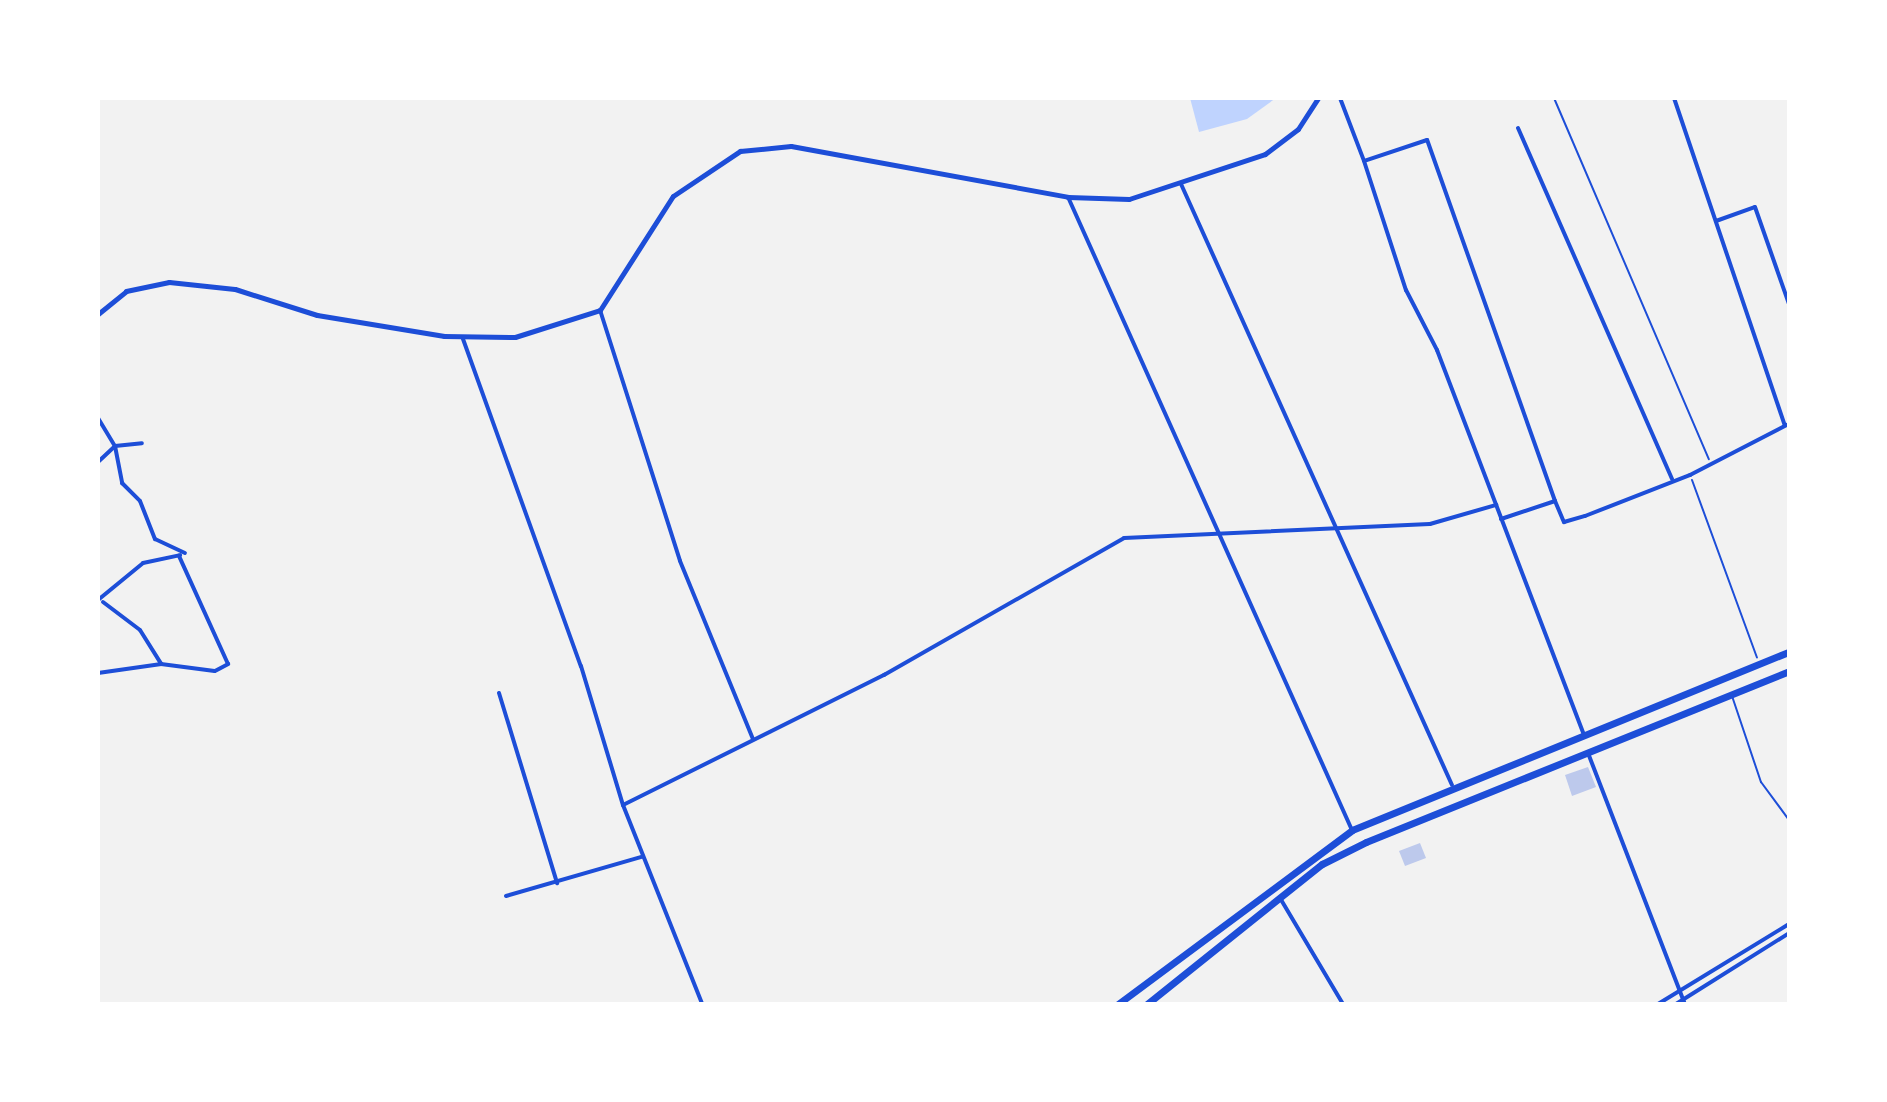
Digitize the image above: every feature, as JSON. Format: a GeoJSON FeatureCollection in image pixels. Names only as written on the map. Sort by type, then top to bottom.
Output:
{"type":"FeatureCollection","features":[{"type":"Feature","properties":{"kind":"highway"},"geometry":{"type":"LineString","coordinates":[[1118,1004],[1352,830],[1452,785],[1789,652]]}},
{"type":"Feature","properties":{"kind":"highway"},"geometry":{"type":"LineString","coordinates":[[1147,1004],[1279,896],[1366,842],[1789,671]]}},
{"type":"Feature","properties":{"kind":"highway"},"geometry":{"type":"LineString","coordinates":[[1516,762],[1521,778]]}},
{"type":"Feature","properties":{"kind":"highway"},"geometry":{"type":"LineString","coordinates":[[1480,775],[1487,791]]}},
{"type":"Feature","properties":{"kind":"street"},"geometry":{"type":"LineString","coordinates":[[98,314],[126,291],[201,284],[317,315],[463,339],[525,334],[600,310],[673,196],[740,151],[791,146],[1068,197],[1129,199],[1265,154],[1298,129],[1318,98]]}},
{"type":"Feature","properties":{"kind":"street"},"geometry":{"type":"LineString","coordinates":[[1340,98],[1406,290],[1437,350],[1584,735]]}},
{"type":"Feature","properties":{"kind":"street"},"geometry":{"type":"LineString","coordinates":[[1364,161],[1427,140],[1564,522],[1672,479],[1690,475],[1709,459],[1787,424],[1674,98]]}},
{"type":"Feature","properties":{"kind":"street"},"geometry":{"type":"LineString","coordinates":[[1518,128],[1672,479]]}},
{"type":"Feature","properties":{"kind":"street"},"geometry":{"type":"LineString","coordinates":[[1181,184],[1452,785]]}},
{"type":"Feature","properties":{"kind":"street"},"geometry":{"type":"LineString","coordinates":[[1068,197],[1217,538],[1352,830]]}},
{"type":"Feature","properties":{"kind":"street"},"geometry":{"type":"LineString","coordinates":[[1716,221],[1755,207],[1789,304]]}},
{"type":"Feature","properties":{"kind":"street"},"geometry":{"type":"LineString","coordinates":[[600,310],[670,532],[753,739]]}},
{"type":"Feature","properties":{"kind":"street"},"geometry":{"type":"LineString","coordinates":[[463,339],[581,666],[641,857],[702,1004]]}},
{"type":"Feature","properties":{"kind":"street"},"geometry":{"type":"LineString","coordinates":[[98,418],[115,446],[122,483],[140,501],[155,539],[185,553],[143,563],[100,601],[140,630],[161,664]]}},
{"type":"Feature","properties":{"kind":"street"},"geometry":{"type":"LineString","coordinates":[[98,462],[115,446],[142,443]]}},
{"type":"Feature","properties":{"kind":"street"},"geometry":{"type":"LineString","coordinates":[[1501,519],[1555,501]]}},
{"type":"Feature","properties":{"kind":"street"},"geometry":{"type":"LineString","coordinates":[[623,805],[884,675],[1124,538],[1217,538],[1271,526],[1336,529],[1441,523],[1496,505]]}},
{"type":"Feature","properties":{"kind":"street"},"geometry":{"type":"LineString","coordinates":[[98,673],[161,664],[215,671],[228,664],[179,556]]}},
{"type":"Feature","properties":{"kind":"street"},"geometry":{"type":"LineString","coordinates":[[499,693],[557,883]]}},
{"type":"Feature","properties":{"kind":"street"},"geometry":{"type":"LineString","coordinates":[[1588,751],[1684,1002]]}},
{"type":"Feature","properties":{"kind":"street"},"geometry":{"type":"LineString","coordinates":[[506,896],[641,857]]}},
{"type":"Feature","properties":{"kind":"street"},"geometry":{"type":"LineString","coordinates":[[1279,896],[1343,1004]]}},
{"type":"Feature","properties":{"kind":"street"},"geometry":{"type":"LineString","coordinates":[[1658,1004],[1789,924]]}},
{"type":"Feature","properties":{"kind":"street"},"geometry":{"type":"LineString","coordinates":[[1676,1004],[1684,1002],[1789,933]]}},
{"type":"Feature","properties":{"kind":"lane"},"geometry":{"type":"LineString","coordinates":[[1731,694],[1761,782],[1789,820]]}},
{"type":"Feature","properties":{"kind":"path"},"geometry":{"type":"LineString","coordinates":[[1554,98],[1709,459]]}},
{"type":"Feature","properties":{"kind":"path"},"geometry":{"type":"LineString","coordinates":[[1690,475],[1759,664]]}},
{"type":"Feature","properties":{"kind":"water"},"geometry":{"type":"Polygon","coordinates":[[[1190,98],[1276,98],[1247,119],[1199,132],[1190,98]]]}},
{"type":"Feature","properties":{"kind":"building"},"geometry":{"type":"Polygon","coordinates":[[[1588,767],[1596,787],[1572,796],[1565,775],[1588,767]]]}},
{"type":"Feature","properties":{"kind":"building"},"geometry":{"type":"Polygon","coordinates":[[[1420,843],[1426,858],[1405,866],[1399,851],[1420,843]]]}}]}
